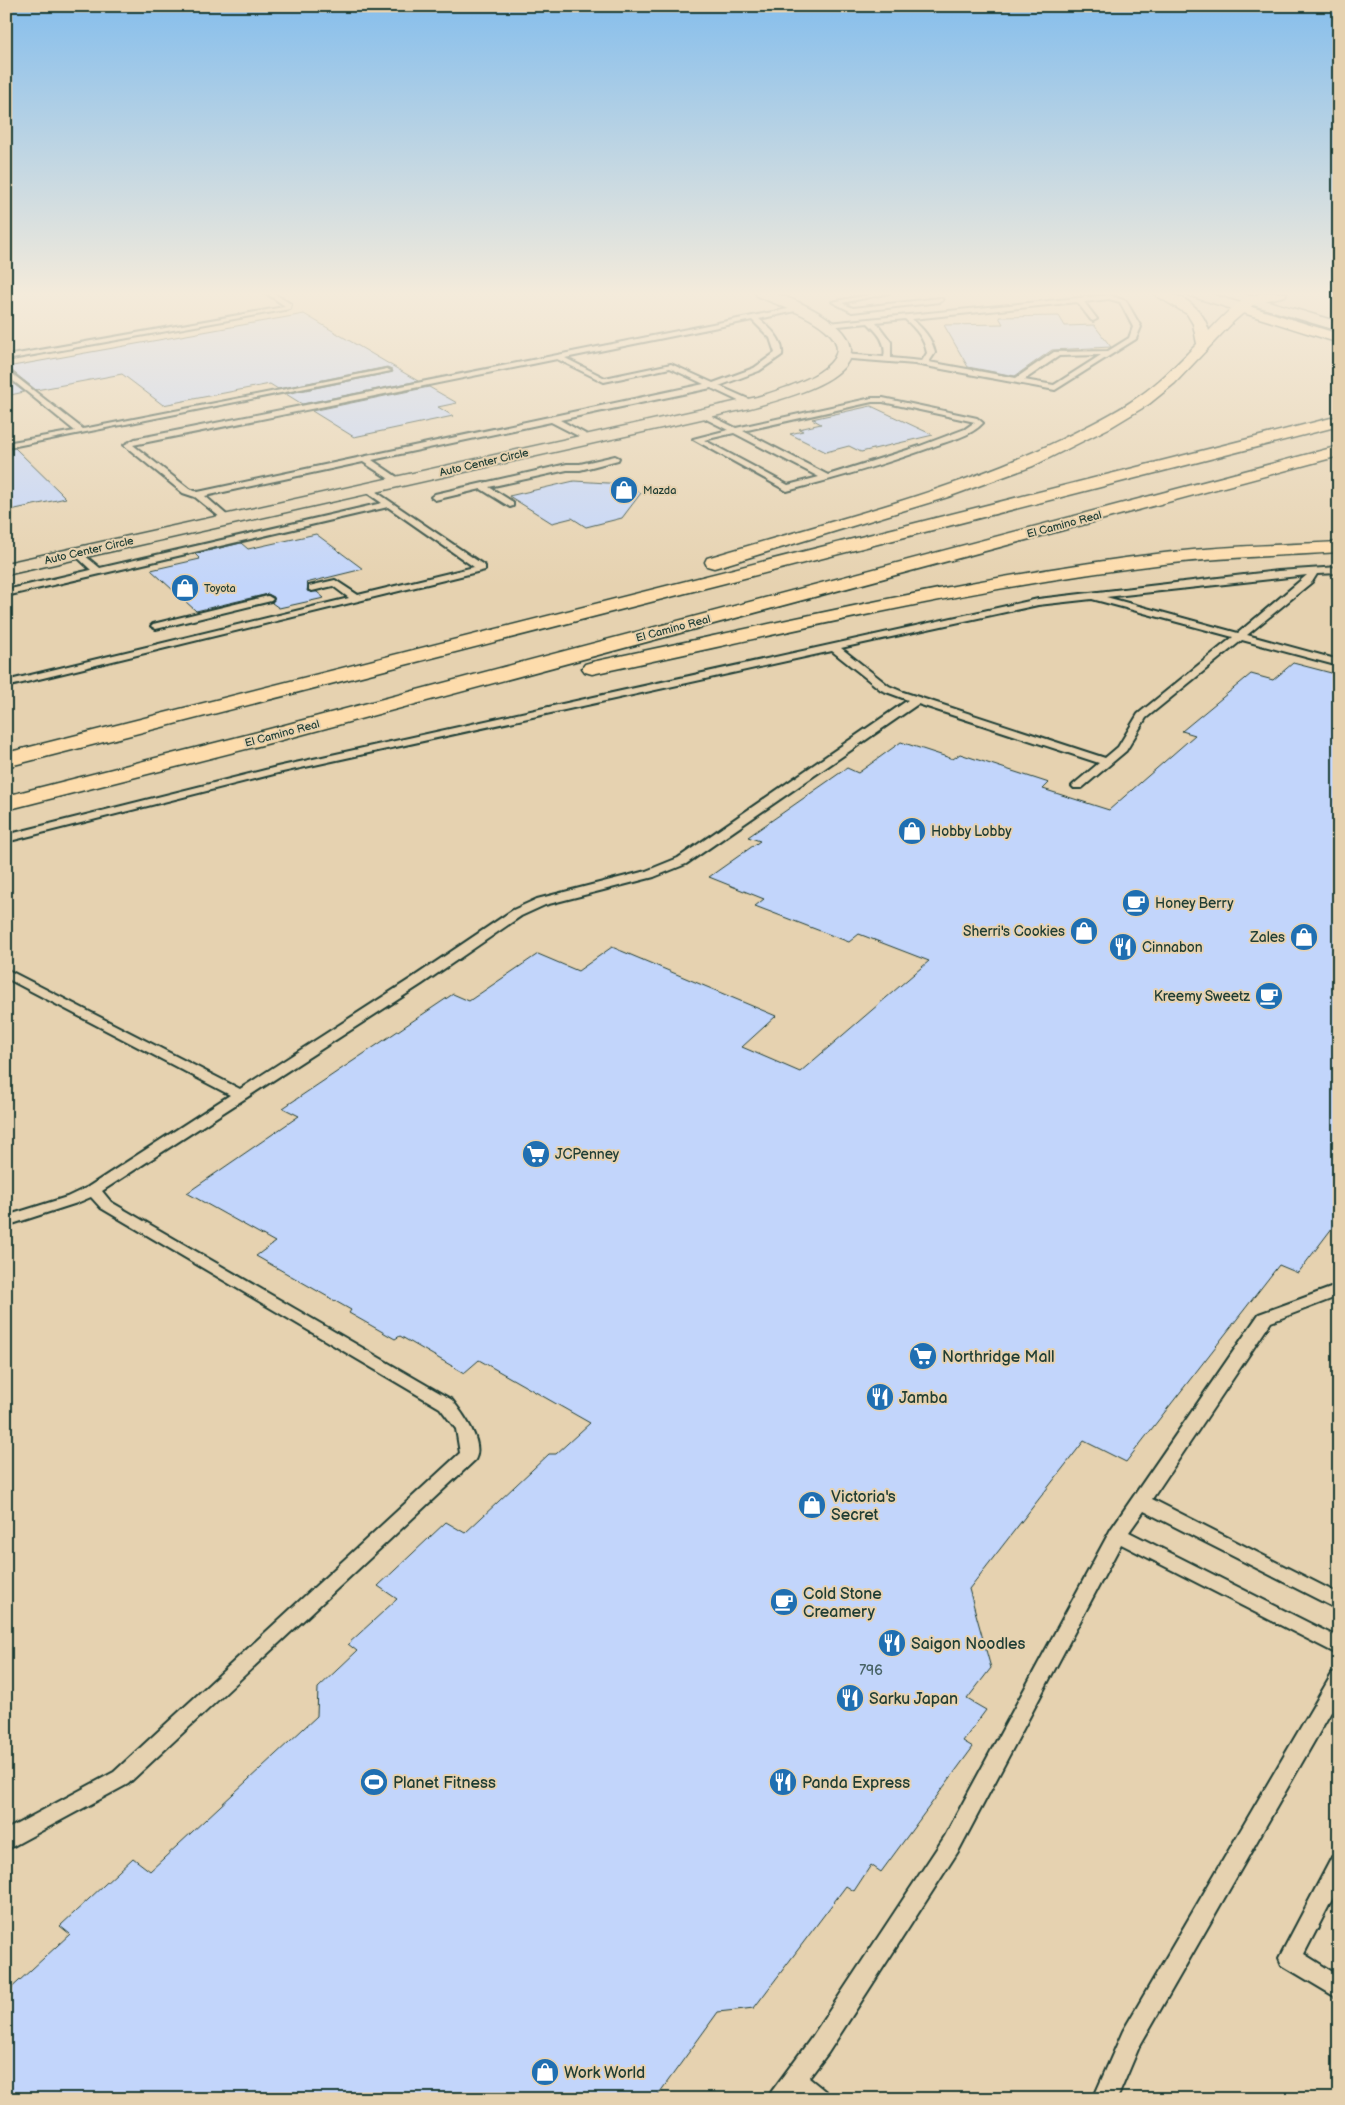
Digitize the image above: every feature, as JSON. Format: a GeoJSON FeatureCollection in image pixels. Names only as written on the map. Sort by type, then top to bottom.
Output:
{"type":"FeatureCollection","features":[{"type":"Feature","properties":{"kind":"main road"},"geometry":{"type":"LineString","coordinates":[[407,658],[839,523],[942,493],[1027,462],[1106,424],[1155,391]]}},
{"type":"Feature","properties":{"kind":"main road"},"geometry":{"type":"LineString","coordinates":[[6,760],[1339,421]]}},
{"type":"Feature","properties":{"kind":"main road","name":"El Camino Real"},"geometry":{"type":"LineString","coordinates":[[6,803],[270,736],[1339,451]]}},
{"type":"Feature","properties":{"kind":"main road"},"geometry":{"type":"LineString","coordinates":[[270,736],[1017,580],[1165,558],[1339,547]]}},
{"type":"Feature","properties":{"kind":"street","name":"Auto Center Circle"},"geometry":{"type":"LineString","coordinates":[[8,566],[78,553],[703,414],[794,391]]}},
{"type":"Feature","properties":{"kind":"lane"},"geometry":{"type":"LineString","coordinates":[[31,391],[81,432]]}},
{"type":"Feature","properties":{"kind":"lane"},"geometry":{"type":"LineString","coordinates":[[6,446],[286,391]]}},
{"type":"Feature","properties":{"kind":"lane"},"geometry":{"type":"LineString","coordinates":[[226,519],[198,495],[186,491],[128,445],[136,441],[386,391]]}},
{"type":"Feature","properties":{"kind":"lane"},"geometry":{"type":"LineString","coordinates":[[198,495],[682,391]]}},
{"type":"Feature","properties":{"kind":"lane"},"geometry":{"type":"LineString","coordinates":[[683,391],[696,398]]}},
{"type":"Feature","properties":{"kind":"lane"},"geometry":{"type":"LineString","coordinates":[[725,391],[750,403]]}},
{"type":"Feature","properties":{"kind":"lane"},"geometry":{"type":"LineString","coordinates":[[872,400],[883,400],[977,420],[979,423],[946,439],[828,478],[787,488],[697,440],[737,431],[872,400]]}},
{"type":"Feature","properties":{"kind":"lane"},"geometry":{"type":"LineString","coordinates":[[577,414],[590,421]]}},
{"type":"Feature","properties":{"kind":"lane"},"geometry":{"type":"LineString","coordinates":[[703,414],[828,478]]}},
{"type":"Feature","properties":{"kind":"lane"},"geometry":{"type":"LineString","coordinates":[[552,419],[588,439]]}},
{"type":"Feature","properties":{"kind":"lane"},"geometry":{"type":"LineString","coordinates":[[435,497],[567,466],[580,467],[615,458]]}},
{"type":"Feature","properties":{"kind":"lane"},"geometry":{"type":"LineString","coordinates":[[364,460],[396,481]]}},
{"type":"Feature","properties":{"kind":"lane"},"geometry":{"type":"LineString","coordinates":[[482,486],[510,504]]}},
{"type":"Feature","properties":{"kind":"lane"},"geometry":{"type":"LineString","coordinates":[[6,684],[482,568],[366,488]]}},
{"type":"Feature","properties":{"kind":"lane"},"geometry":{"type":"LineString","coordinates":[[6,593],[390,504]]}},
{"type":"Feature","properties":{"kind":"lane"},"geometry":{"type":"LineString","coordinates":[[78,553],[97,571]]}},
{"type":"Feature","properties":{"kind":"lane"},"geometry":{"type":"LineString","coordinates":[[6,839],[277,770],[1038,602],[1278,574],[1339,570]]}},
{"type":"Feature","properties":{"kind":"lane"},"geometry":{"type":"LineString","coordinates":[[1078,786],[1122,749],[1142,716],[1309,580],[1314,571]]}},
{"type":"Feature","properties":{"kind":"lane"},"geometry":{"type":"LineString","coordinates":[[312,588],[335,583],[357,599]]}},
{"type":"Feature","properties":{"kind":"lane"},"geometry":{"type":"LineString","coordinates":[[1088,595],[1339,663]]}},
{"type":"Feature","properties":{"kind":"lane"},"geometry":{"type":"LineString","coordinates":[[156,626],[268,599]]}},
{"type":"Feature","properties":{"kind":"lane"},"geometry":{"type":"LineString","coordinates":[[832,646],[885,688],[916,700],[1107,762]]}},
{"type":"Feature","properties":{"kind":"lane"},"geometry":{"type":"LineString","coordinates":[[6,1220],[72,1200],[93,1190],[426,975],[517,913],[541,902],[650,874],[682,861],[916,700]]}},
{"type":"Feature","properties":{"kind":"lane"},"geometry":{"type":"LineString","coordinates":[[6,973],[239,1094]]}},
{"type":"Feature","properties":{"kind":"lane"},"geometry":{"type":"LineString","coordinates":[[6,1841],[121,1778],[469,1455],[464,1428],[446,1404],[106,1205],[93,1190]]}},
{"type":"Feature","properties":{"kind":"lane"},"geometry":{"type":"LineString","coordinates":[[817,2099],[787,2090],[820,2045],[952,1843],[1116,1534],[1141,1501],[1265,1318],[1339,1290]]}},
{"type":"Feature","properties":{"kind":"lane"},"geometry":{"type":"LineString","coordinates":[[1141,1501],[1339,1603]]}},
{"type":"Feature","properties":{"kind":"lane"},"geometry":{"type":"LineString","coordinates":[[1116,1534],[1339,1647]]}},
{"type":"Feature","properties":{"kind":"lane"},"geometry":{"type":"LineString","coordinates":[[1105,2099],[1131,2039],[1339,1680]]}},
{"type":"Feature","properties":{"kind":"lane"},"geometry":{"type":"LineString","coordinates":[[1339,1864],[1290,1958],[1339,1988]]}},
{"type":"Feature","properties":{"kind":"building"},"geometry":{"type":"Polygon","coordinates":[[[6,391],[24,392],[6,396],[6,391]]]}},
{"type":"Feature","properties":{"kind":"building"},"geometry":{"type":"Polygon","coordinates":[[[145,391],[233,391],[163,405],[145,391]]]}},
{"type":"Feature","properties":{"kind":"building"},"geometry":{"type":"Polygon","coordinates":[[[299,391],[366,391],[302,404],[286,394],[299,391]]]}},
{"type":"Feature","properties":{"kind":"building"},"geometry":{"type":"Polygon","coordinates":[[[408,391],[436,391],[457,403],[438,407],[453,416],[354,437],[312,411],[408,391]]]}},
{"type":"Feature","properties":{"kind":"building"},"geometry":{"type":"Polygon","coordinates":[[[871,406],[933,435],[861,452],[849,446],[826,452],[790,434],[803,431],[799,429],[821,424],[812,419],[871,406]]]}},
{"type":"Feature","properties":{"kind":"building"},"geometry":{"type":"Polygon","coordinates":[[[15,448],[66,498],[6,511],[6,450],[15,448]]]}},
{"type":"Feature","properties":{"kind":"building"},"geometry":{"type":"Polygon","coordinates":[[[574,481],[624,484],[641,493],[622,518],[586,527],[572,518],[552,523],[509,496],[574,481]]]}},
{"type":"Feature","properties":{"kind":"building"},"geometry":{"type":"Polygon","coordinates":[[[316,534],[363,569],[306,583],[308,585],[307,591],[317,592],[324,598],[279,608],[272,603],[274,597],[268,594],[196,611],[151,570],[200,559],[195,554],[241,543],[248,549],[316,534]]]}},
{"type":"Feature","properties":{"kind":"building","name":"Northridge Mall"},"geometry":{"type":"Polygon","coordinates":[[[1293,663],[1339,675],[1339,1219],[1298,1273],[1279,1265],[1126,1462],[1084,1441],[969,1589],[991,1668],[967,1699],[986,1710],[963,1741],[973,1747],[881,1872],[871,1865],[854,1891],[846,1886],[754,2008],[718,2012],[655,2099],[6,2099],[6,1993],[70,1934],[60,1926],[133,1858],[150,1871],[317,1716],[318,1688],[357,1651],[348,1644],[397,1599],[378,1586],[446,1522],[465,1533],[549,1454],[556,1454],[590,1423],[479,1360],[464,1373],[400,1336],[395,1339],[349,1313],[351,1310],[256,1256],[275,1242],[187,1193],[299,1116],[283,1108],[453,994],[469,1001],[538,954],[578,971],[612,947],[776,1016],[742,1047],[800,1072],[929,961],[859,934],[849,942],[755,906],[764,899],[709,877],[760,841],[748,837],[847,768],[858,773],[901,742],[953,759],[960,754],[1049,783],[1043,789],[1109,810],[1195,735],[1182,731],[1251,674],[1273,680],[1293,663]]]}},
{"type":"Feature","properties":{"kind":"place","name":"Mazda"},"geometry":{"type":"Point","coordinates":[624,490]}},
{"type":"Feature","properties":{"kind":"place","name":"Toyota"},"geometry":{"type":"Point","coordinates":[185,588]}},
{"type":"Feature","properties":{"kind":"place","name":"Hobby Lobby"},"geometry":{"type":"Point","coordinates":[912,831]}},
{"type":"Feature","properties":{"kind":"place","name":"Honey Berry"},"geometry":{"type":"Point","coordinates":[1136,903]}},
{"type":"Feature","properties":{"kind":"place","name":"Sherri's Cookies"},"geometry":{"type":"Point","coordinates":[1084,931]}},
{"type":"Feature","properties":{"kind":"place","name":"Zales"},"geometry":{"type":"Point","coordinates":[1304,937]}},
{"type":"Feature","properties":{"kind":"place","name":"Cinnabon"},"geometry":{"type":"Point","coordinates":[1123,947]}},
{"type":"Feature","properties":{"kind":"place","name":"Kreemy Sweetz"},"geometry":{"type":"Point","coordinates":[1269,996]}},
{"type":"Feature","properties":{"kind":"place","name":"JCPenney"},"geometry":{"type":"Point","coordinates":[536,1154]}},
{"type":"Feature","properties":{"kind":"place","name":"Northridge Mall"},"geometry":{"type":"Point","coordinates":[923,1356]}},
{"type":"Feature","properties":{"kind":"place","name":"Jamba"},"geometry":{"type":"Point","coordinates":[880,1397]}},
{"type":"Feature","properties":{"kind":"place","name":"Victoria's Secret"},"geometry":{"type":"Point","coordinates":[812,1505]}},
{"type":"Feature","properties":{"kind":"place","name":"Cold Stone Creamery"},"geometry":{"type":"Point","coordinates":[784,1602]}},
{"type":"Feature","properties":{"kind":"place","name":"Saigon Noodles"},"geometry":{"type":"Point","coordinates":[892,1643]}},
{"type":"Feature","properties":{"kind":"place","name":"Sarku Japan"},"geometry":{"type":"Point","coordinates":[850,1698]}},
{"type":"Feature","properties":{"kind":"place","name":"Planet Fitness"},"geometry":{"type":"Point","coordinates":[374,1782]}},
{"type":"Feature","properties":{"kind":"place","name":"Panda Express"},"geometry":{"type":"Point","coordinates":[783,1782]}},
{"type":"Feature","properties":{"kind":"place","name":"Work World"},"geometry":{"type":"Point","coordinates":[545,2072]}}]}
